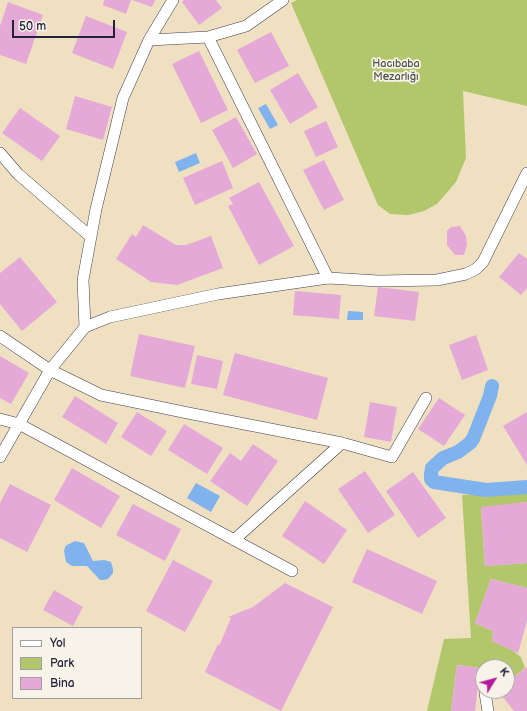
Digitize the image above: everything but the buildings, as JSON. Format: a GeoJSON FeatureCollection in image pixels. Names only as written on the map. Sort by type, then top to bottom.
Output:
{"type":"FeatureCollection","features":[{"type":"Feature","properties":{"kind":"street"},"geometry":{"type":"LineString","coordinates":[[85,327],[83,280],[96,209],[123,98],[149,40],[173,0]]}},
{"type":"Feature","properties":{"kind":"street"},"geometry":{"type":"LineString","coordinates":[[149,40],[208,37],[246,26],[283,0]]}},
{"type":"Feature","properties":{"kind":"street"},"geometry":{"type":"LineString","coordinates":[[208,37],[328,278]]}},
{"type":"Feature","properties":{"kind":"street"},"geometry":{"type":"LineString","coordinates":[[0,153],[18,174],[91,237]]}},
{"type":"Feature","properties":{"kind":"street"},"geometry":{"type":"LineString","coordinates":[[0,457],[50,370],[85,327],[110,318],[218,294],[328,278],[437,280],[466,274],[476,269],[483,262],[527,173]]}},
{"type":"Feature","properties":{"kind":"street"},"geometry":{"type":"LineString","coordinates":[[0,336],[50,370],[101,394],[188,413],[342,443],[392,457],[426,398]]}},
{"type":"Feature","properties":{"kind":"street"},"geometry":{"type":"LineString","coordinates":[[0,419],[19,424],[292,571]]}},
{"type":"Feature","properties":{"kind":"street"},"geometry":{"type":"LineString","coordinates":[[234,540],[342,443]]}},
{"type":"Feature","properties":{"kind":"street"},"geometry":{"type":"LineString","coordinates":[[486,699],[488,711]]}},
{"type":"Feature","properties":{"kind":"green space","name":"Hacıbaba Mezarlığı"},"geometry":{"type":"Polygon","coordinates":[[[297,0],[527,0],[527,106],[463,91],[466,158],[456,182],[437,204],[424,211],[408,215],[390,214],[378,205],[291,3],[297,0]]]}},
{"type":"Feature","properties":{"kind":"green space"},"geometry":{"type":"Polygon","coordinates":[[[527,490],[527,502],[481,508],[485,566],[527,563],[527,588],[491,579],[475,623],[493,631],[492,641],[512,650],[521,657],[525,668],[515,676],[515,659],[475,659],[475,667],[457,665],[451,711],[427,711],[444,639],[471,638],[462,495],[527,490]]]}},
{"type":"Feature","properties":{"kind":"water"},"geometry":{"type":"Polygon","coordinates":[[[266,104],[278,125],[270,129],[258,108],[266,104]]]}},
{"type":"Feature","properties":{"kind":"water"},"geometry":{"type":"Polygon","coordinates":[[[196,153],[200,163],[179,172],[175,162],[196,153]]]}},
{"type":"Feature","properties":{"kind":"water"},"geometry":{"type":"Polygon","coordinates":[[[348,311],[363,312],[363,320],[347,320],[348,311]]]}},
{"type":"Feature","properties":{"kind":"water"},"geometry":{"type":"Polygon","coordinates":[[[196,483],[220,496],[211,512],[187,498],[196,483]]]}},
{"type":"Feature","properties":{"kind":"water"},"geometry":{"type":"Polygon","coordinates":[[[75,541],[84,543],[93,561],[104,560],[111,562],[113,573],[108,579],[100,580],[87,566],[72,566],[66,562],[64,551],[65,547],[75,541]]]}},
{"type":"Feature","properties":{"kind":"waterway"},"geometry":{"type":"LineString","coordinates":[[492,386],[490,396],[473,439],[458,452],[443,458],[432,468],[431,479],[434,482],[486,490],[527,487]]}}]}
